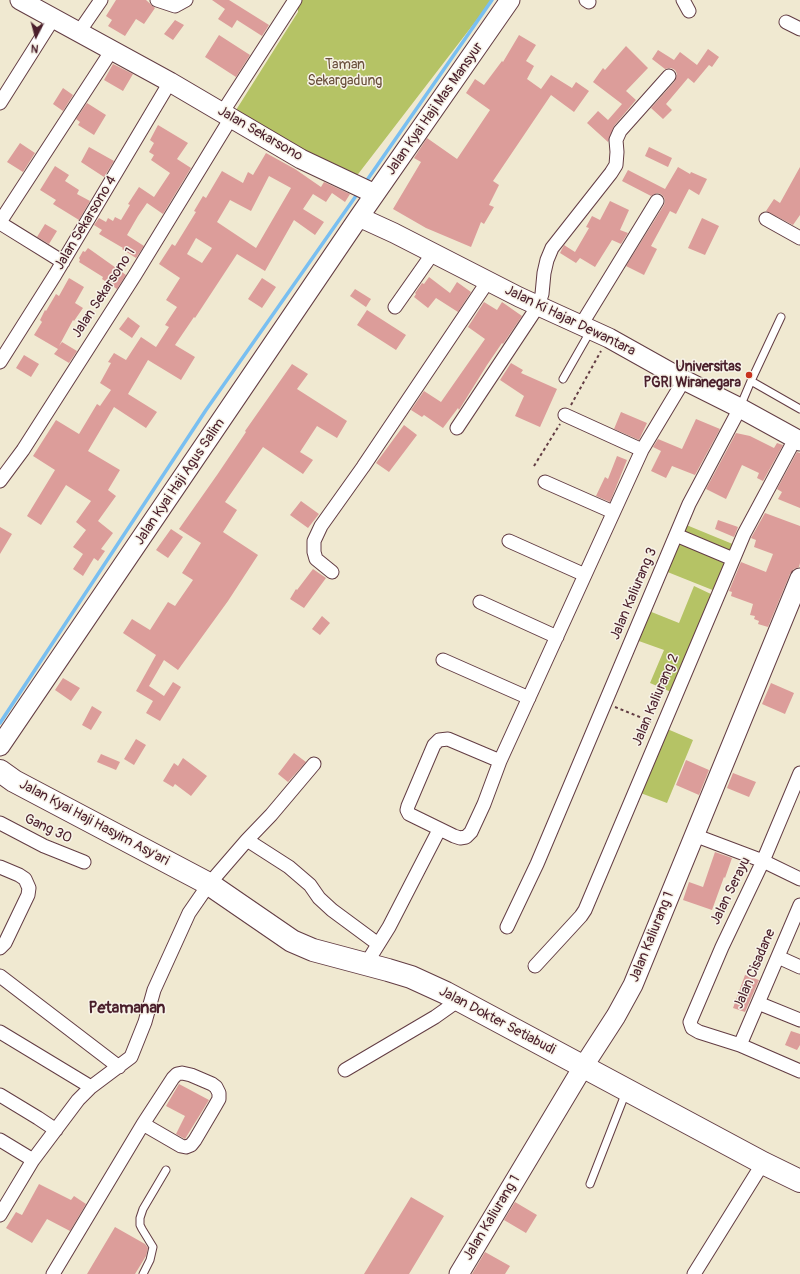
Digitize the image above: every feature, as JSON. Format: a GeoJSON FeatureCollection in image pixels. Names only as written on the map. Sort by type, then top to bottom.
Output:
{"type":"FeatureCollection","features":[{"type":"Feature","properties":{"kind":"highway","name":"Jalan Kyai Haji Hasyim Asy'ari"},"geometry":{"type":"LineString","coordinates":[[0,770],[14,780],[184,871]]}},
{"type":"Feature","properties":{"kind":"highway","name":"Jalan Dokter Setiabudi"},"geometry":{"type":"LineString","coordinates":[[184,871],[209,884],[292,940],[313,950],[411,977],[459,1000],[763,1163],[800,1181]]}},
{"type":"Feature","properties":{"kind":"main road","name":"Jalan Sekarsono"},"geometry":{"type":"LineString","coordinates":[[20,0],[170,82],[301,159],[373,193]]}},
{"type":"Feature","properties":{"kind":"main road","name":"Jalan Kyai Haji Mas Mansyur"},"geometry":{"type":"LineString","coordinates":[[359,217],[373,193],[510,0]]}},
{"type":"Feature","properties":{"kind":"main road","name":"Jalan Ki Hajar Dewantara"},"geometry":{"type":"LineString","coordinates":[[359,217],[394,233],[488,282],[609,338],[684,380],[740,408],[798,440]]}},
{"type":"Feature","properties":{"kind":"main road","name":"Jalan Kyai Haji Agus Salim"},"geometry":{"type":"LineString","coordinates":[[0,746],[359,217]]}},
{"type":"Feature","properties":{"kind":"main road","name":"Jalan Kaliurang 1"},"geometry":{"type":"LineString","coordinates":[[459,1274],[633,986],[800,578]]}},
{"type":"Feature","properties":{"kind":"street"},"geometry":{"type":"LineString","coordinates":[[79,32],[101,0]]}},
{"type":"Feature","properties":{"kind":"street"},"geometry":{"type":"LineString","coordinates":[[157,0],[175,6],[186,0]]}},
{"type":"Feature","properties":{"kind":"street","name":"Jalan Sekarsono 1"},"geometry":{"type":"LineString","coordinates":[[0,481],[27,443],[135,275],[226,116],[295,0]]}},
{"type":"Feature","properties":{"kind":"street"},"geometry":{"type":"LineString","coordinates":[[0,103],[53,19]]}},
{"type":"Feature","properties":{"kind":"street"},"geometry":{"type":"LineString","coordinates":[[786,22],[800,29]]}},
{"type":"Feature","properties":{"kind":"street"},"geometry":{"type":"LineString","coordinates":[[62,262],[0,222],[112,50]]}},
{"type":"Feature","properties":{"kind":"street"},"geometry":{"type":"LineString","coordinates":[[458,428],[547,310],[542,294],[544,273],[552,248],[616,165],[616,140],[620,131],[669,76]]}},
{"type":"Feature","properties":{"kind":"street","name":"Jalan Sekarsono 4"},"geometry":{"type":"LineString","coordinates":[[0,362],[170,82]]}},
{"type":"Feature","properties":{"kind":"street"},"geometry":{"type":"LineString","coordinates":[[586,327],[657,201]]}},
{"type":"Feature","properties":{"kind":"street"},"geometry":{"type":"LineString","coordinates":[[766,219],[800,238]]}},
{"type":"Feature","properties":{"kind":"street"},"geometry":{"type":"LineString","coordinates":[[395,307],[433,253]]}},
{"type":"Feature","properties":{"kind":"street"},"geometry":{"type":"LineString","coordinates":[[332,572],[316,559],[314,552],[314,541],[321,526],[363,467],[488,282]]}},
{"type":"Feature","properties":{"kind":"street"},"geometry":{"type":"LineString","coordinates":[[500,761],[448,739],[439,740],[434,745],[408,806],[407,810],[409,814],[440,830],[460,838],[466,837],[471,832],[528,698],[642,450],[684,380]]}},
{"type":"Feature","properties":{"kind":"street","name":"Jalan Kaliurang 3"},"geometry":{"type":"LineString","coordinates":[[507,927],[537,864],[689,504],[740,408]]}},
{"type":"Feature","properties":{"kind":"street"},"geometry":{"type":"LineString","coordinates":[[565,415],[642,450]]}},
{"type":"Feature","properties":{"kind":"street","name":"Jalan Kaliurang 2"},"geometry":{"type":"LineString","coordinates":[[535,966],[585,910],[744,534],[798,440]]}},
{"type":"Feature","properties":{"kind":"street"},"geometry":{"type":"LineString","coordinates":[[545,482],[613,512]]}},
{"type":"Feature","properties":{"kind":"street"},"geometry":{"type":"LineString","coordinates":[[676,535],[733,559]]}},
{"type":"Feature","properties":{"kind":"street"},"geometry":{"type":"LineString","coordinates":[[509,541],[584,575]]}},
{"type":"Feature","properties":{"kind":"street"},"geometry":{"type":"LineString","coordinates":[[480,602],[557,637]]}},
{"type":"Feature","properties":{"kind":"street"},"geometry":{"type":"LineString","coordinates":[[443,660],[528,698]]}},
{"type":"Feature","properties":{"kind":"street"},"geometry":{"type":"LineString","coordinates":[[1,1211],[27,1156],[47,1124],[78,1100],[91,1087],[131,1057],[145,1022],[154,990],[174,943],[189,913],[209,884],[247,840],[271,816],[314,764]]}},
{"type":"Feature","properties":{"kind":"street","name":"Jalan Serayu"},"geometry":{"type":"LineString","coordinates":[[740,1045],[694,1030],[690,1022],[722,947],[763,861],[800,773]]}},
{"type":"Feature","properties":{"kind":"street","name":"Gang 30"},"geometry":{"type":"LineString","coordinates":[[0,823],[44,846],[84,862]]}},
{"type":"Feature","properties":{"kind":"street"},"geometry":{"type":"LineString","coordinates":[[366,964],[408,891],[440,830]]}},
{"type":"Feature","properties":{"kind":"street"},"geometry":{"type":"LineString","coordinates":[[694,835],[763,861],[800,879]]}},
{"type":"Feature","properties":{"kind":"street"},"geometry":{"type":"LineString","coordinates":[[247,840],[289,866],[332,910],[378,944]]}},
{"type":"Feature","properties":{"kind":"street"},"geometry":{"type":"LineString","coordinates":[[0,867],[25,879],[29,888],[28,895],[5,943],[0,948]]}},
{"type":"Feature","properties":{"kind":"street","name":"Jalan Cisadane"},"geometry":{"type":"LineString","coordinates":[[740,1045],[800,905]]}},
{"type":"Feature","properties":{"kind":"street"},"geometry":{"type":"LineString","coordinates":[[778,957],[800,967]]}},
{"type":"Feature","properties":{"kind":"street"},"geometry":{"type":"LineString","coordinates":[[0,976],[119,1067]]}},
{"type":"Feature","properties":{"kind":"street"},"geometry":{"type":"LineString","coordinates":[[345,1070],[436,1017],[459,1000]]}},
{"type":"Feature","properties":{"kind":"street"},"geometry":{"type":"LineString","coordinates":[[758,1003],[800,1020]]}},
{"type":"Feature","properties":{"kind":"street"},"geometry":{"type":"LineString","coordinates":[[0,1032],[91,1087]]}},
{"type":"Feature","properties":{"kind":"street"},"geometry":{"type":"LineString","coordinates":[[740,1045],[800,1071]]}},
{"type":"Feature","properties":{"kind":"street"},"geometry":{"type":"LineString","coordinates":[[53,1274],[143,1124],[177,1074],[182,1073],[191,1075],[212,1084],[216,1087],[219,1093],[219,1099],[191,1145],[186,1147],[181,1146],[143,1124]]}},
{"type":"Feature","properties":{"kind":"street"},"geometry":{"type":"LineString","coordinates":[[0,1095],[47,1124]]}},
{"type":"Feature","properties":{"kind":"street"},"geometry":{"type":"LineString","coordinates":[[0,1140],[27,1156]]}},
{"type":"Feature","properties":{"kind":"street"},"geometry":{"type":"LineString","coordinates":[[694,1274],[763,1163]]}},
{"type":"Feature","properties":{"kind":"lane"},"geometry":{"type":"LineString","coordinates":[[740,408],[781,317]]}},
{"type":"Feature","properties":{"kind":"lane"},"geometry":{"type":"LineString","coordinates":[[564,379],[586,327]]}},
{"type":"Feature","properties":{"kind":"lane"},"geometry":{"type":"LineString","coordinates":[[751,381],[800,409]]}},
{"type":"Feature","properties":{"kind":"lane"},"geometry":{"type":"LineString","coordinates":[[590,1184],[627,1090]]}},
{"type":"Feature","properties":{"kind":"lane"},"geometry":{"type":"LineString","coordinates":[[143,1274],[150,1260],[153,1247],[140,1225],[140,1218],[166,1170]]}},
{"type":"Feature","properties":{"kind":"path"},"geometry":{"type":"LineString","coordinates":[[534,466],[609,338]]}},
{"type":"Feature","properties":{"kind":"path"},"geometry":{"type":"LineString","coordinates":[[605,702],[662,726]]}},
{"type":"Feature","properties":{"kind":"green space","name":"Taman Sekargadung"},"geometry":{"type":"Polygon","coordinates":[[[298,0],[492,0],[352,182],[231,118],[298,12],[298,0]]]}},
{"type":"Feature","properties":{"kind":"green space"},"geometry":{"type":"Polygon","coordinates":[[[684,524],[735,545],[715,591],[665,571],[684,524]]]}},
{"type":"Feature","properties":{"kind":"green space"},"geometry":{"type":"Polygon","coordinates":[[[694,586],[713,595],[671,692],[650,683],[664,650],[636,640],[649,611],[679,623],[694,586]]]}},
{"type":"Feature","properties":{"kind":"green space"},"geometry":{"type":"Polygon","coordinates":[[[665,728],[693,740],[667,803],[638,792],[665,728]]]}},
{"type":"Feature","properties":{"kind":"building"},"geometry":{"type":"Polygon","coordinates":[[[116,0],[146,0],[155,8],[144,24],[136,19],[125,36],[108,26],[112,20],[106,16],[116,0]]]}},
{"type":"Feature","properties":{"kind":"building"},"geometry":{"type":"Polygon","coordinates":[[[212,0],[229,0],[269,25],[262,36],[237,20],[232,28],[218,19],[225,9],[212,0]]]}},
{"type":"Feature","properties":{"kind":"building"},"geometry":{"type":"Polygon","coordinates":[[[175,20],[184,25],[173,40],[164,34],[175,20]]]}},
{"type":"Feature","properties":{"kind":"building"},"geometry":{"type":"Polygon","coordinates":[[[219,35],[250,55],[236,77],[205,57],[219,35]]]}},
{"type":"Feature","properties":{"kind":"building"},"geometry":{"type":"Polygon","coordinates":[[[519,35],[536,45],[526,61],[534,66],[527,79],[541,89],[551,75],[572,88],[576,82],[589,91],[574,112],[551,95],[493,181],[499,185],[489,205],[494,207],[484,224],[481,222],[471,247],[426,228],[393,209],[421,162],[414,158],[427,138],[457,159],[490,110],[466,93],[475,79],[484,85],[502,61],[503,62],[519,35]]]}},
{"type":"Feature","properties":{"kind":"building"},"geometry":{"type":"Polygon","coordinates":[[[626,46],[648,68],[626,91],[636,100],[614,126],[608,142],[587,123],[598,111],[608,120],[622,104],[593,82],[603,68],[605,70],[626,46]]]}},
{"type":"Feature","properties":{"kind":"building"},"geometry":{"type":"Polygon","coordinates":[[[708,49],[719,57],[712,67],[709,65],[694,83],[688,78],[666,104],[672,110],[663,119],[651,108],[675,81],[677,74],[675,70],[671,68],[665,69],[652,59],[658,50],[674,60],[680,52],[697,65],[708,49]]]}},
{"type":"Feature","properties":{"kind":"building"},"geometry":{"type":"Polygon","coordinates":[[[113,64],[133,74],[123,91],[104,80],[113,64]]]}},
{"type":"Feature","properties":{"kind":"building"},"geometry":{"type":"Polygon","coordinates":[[[63,88],[73,95],[63,111],[53,104],[63,88]]]}},
{"type":"Feature","properties":{"kind":"building"},"geometry":{"type":"Polygon","coordinates":[[[87,103],[106,115],[94,135],[78,125],[80,122],[76,119],[87,103]]]}},
{"type":"Feature","properties":{"kind":"building"},"geometry":{"type":"Polygon","coordinates":[[[158,125],[188,143],[177,159],[191,168],[163,214],[147,203],[138,216],[127,235],[144,246],[136,258],[122,249],[123,248],[99,234],[102,230],[94,225],[99,218],[106,222],[108,218],[113,221],[115,217],[121,220],[130,205],[128,204],[139,187],[154,197],[170,173],[151,160],[154,155],[149,152],[154,143],[150,140],[158,125]]]}},
{"type":"Feature","properties":{"kind":"building"},"geometry":{"type":"Polygon","coordinates":[[[20,143],[35,153],[23,172],[7,162],[20,143]]]}},
{"type":"Feature","properties":{"kind":"building"},"geometry":{"type":"Polygon","coordinates":[[[89,147],[114,161],[104,177],[81,162],[89,147]]]}},
{"type":"Feature","properties":{"kind":"building"},"geometry":{"type":"Polygon","coordinates":[[[649,147],[672,158],[668,167],[645,156],[649,147]]]}},
{"type":"Feature","properties":{"kind":"building"},"geometry":{"type":"Polygon","coordinates":[[[266,153],[295,169],[321,187],[324,182],[350,194],[345,202],[332,193],[326,202],[313,194],[303,209],[324,222],[315,235],[294,220],[265,271],[237,254],[195,318],[194,317],[175,345],[195,357],[181,380],[148,360],[128,394],[157,412],[146,428],[114,407],[88,451],[120,470],[108,490],[116,496],[98,521],[113,533],[101,549],[105,551],[98,561],[94,558],[83,576],[73,569],[83,554],[73,547],[86,530],[76,522],[91,501],[66,485],[41,525],[27,516],[55,470],[33,456],[56,420],[79,434],[97,404],[100,406],[111,390],[100,383],[111,363],[108,362],[114,353],[126,360],[141,337],[156,347],[169,327],[165,325],[177,307],[166,300],[180,278],[159,264],[172,244],[175,246],[196,212],[194,211],[203,196],[206,198],[222,171],[243,183],[248,172],[253,175],[266,153]],[[269,176],[251,211],[230,200],[217,222],[256,248],[291,188],[269,176]],[[196,238],[187,254],[202,263],[212,248],[196,238]]]}},
{"type":"Feature","properties":{"kind":"building"},"geometry":{"type":"Polygon","coordinates":[[[55,166],[69,175],[65,181],[79,190],[77,194],[90,201],[79,220],[53,204],[56,200],[40,190],[55,166]]]}},
{"type":"Feature","properties":{"kind":"building"},"geometry":{"type":"Polygon","coordinates":[[[678,167],[690,174],[691,172],[707,179],[699,195],[689,189],[676,214],[670,211],[651,246],[657,249],[644,275],[626,266],[664,205],[665,201],[661,194],[657,193],[651,196],[622,181],[628,170],[665,189],[678,167]]]}},
{"type":"Feature","properties":{"kind":"building"},"geometry":{"type":"Polygon","coordinates":[[[800,167],[800,215],[793,225],[766,211],[774,199],[780,203],[800,167]]]}},
{"type":"Feature","properties":{"kind":"building"},"geometry":{"type":"Polygon","coordinates":[[[610,201],[629,210],[620,230],[628,233],[621,244],[612,240],[595,267],[580,258],[576,263],[560,253],[564,245],[575,252],[589,228],[586,227],[592,216],[600,220],[610,201]]]}},
{"type":"Feature","properties":{"kind":"building"},"geometry":{"type":"Polygon","coordinates":[[[702,218],[719,226],[705,255],[688,248],[702,218]]]}},
{"type":"Feature","properties":{"kind":"building"},"geometry":{"type":"Polygon","coordinates":[[[45,224],[57,231],[49,244],[37,237],[45,224]]]}},
{"type":"Feature","properties":{"kind":"building"},"geometry":{"type":"Polygon","coordinates":[[[88,248],[126,275],[117,289],[102,279],[103,277],[79,262],[79,258],[83,251],[85,252],[88,248]]]}},
{"type":"Feature","properties":{"kind":"building"},"geometry":{"type":"Polygon","coordinates":[[[429,277],[450,293],[457,282],[471,292],[458,312],[436,298],[428,308],[414,297],[422,283],[424,284],[429,277]]]}},
{"type":"Feature","properties":{"kind":"building"},"geometry":{"type":"Polygon","coordinates":[[[69,278],[84,287],[75,303],[83,308],[74,321],[73,320],[59,346],[62,342],[77,351],[69,363],[54,354],[58,349],[34,335],[42,322],[40,320],[45,310],[46,311],[56,294],[59,296],[69,278]]]}},
{"type":"Feature","properties":{"kind":"building"},"geometry":{"type":"Polygon","coordinates":[[[262,278],[276,287],[262,308],[248,299],[262,278]]]}},
{"type":"Feature","properties":{"kind":"building"},"geometry":{"type":"Polygon","coordinates":[[[355,289],[371,299],[366,307],[350,296],[355,289]]]}},
{"type":"Feature","properties":{"kind":"building"},"geometry":{"type":"Polygon","coordinates":[[[484,302],[497,310],[502,302],[522,316],[487,365],[459,410],[458,408],[443,428],[424,415],[422,417],[411,410],[424,391],[441,402],[485,339],[468,327],[484,302]]]}},
{"type":"Feature","properties":{"kind":"building"},"geometry":{"type":"Polygon","coordinates":[[[367,310],[406,335],[396,350],[357,325],[367,310]]]}},
{"type":"Feature","properties":{"kind":"building"},"geometry":{"type":"Polygon","coordinates":[[[128,317],[140,326],[132,338],[119,329],[128,317]]]}},
{"type":"Feature","properties":{"kind":"building"},"geometry":{"type":"Polygon","coordinates":[[[24,355],[39,364],[31,377],[16,368],[24,355]]]}},
{"type":"Feature","properties":{"kind":"building"},"geometry":{"type":"Polygon","coordinates":[[[511,363],[523,370],[521,373],[557,389],[540,427],[515,416],[524,396],[500,380],[511,363]]]}},
{"type":"Feature","properties":{"kind":"building"},"geometry":{"type":"Polygon","coordinates":[[[292,364],[308,374],[297,389],[347,421],[337,438],[317,426],[300,452],[313,460],[303,474],[263,447],[225,502],[237,510],[223,532],[258,555],[228,601],[178,670],[164,660],[149,686],[164,696],[173,682],[181,687],[160,721],[146,713],[153,701],[136,691],[156,655],[123,633],[132,619],[150,630],[168,602],[175,606],[193,580],[182,573],[201,543],[179,529],[292,364]]]}},
{"type":"Feature","properties":{"kind":"building"},"geometry":{"type":"Polygon","coordinates":[[[621,412],[647,423],[639,440],[614,429],[621,412]]]}},
{"type":"Feature","properties":{"kind":"building"},"geometry":{"type":"Polygon","coordinates":[[[696,419],[720,429],[695,475],[672,466],[666,478],[651,471],[661,451],[653,447],[658,439],[682,449],[696,419]]]}},
{"type":"Feature","properties":{"kind":"building"},"geometry":{"type":"Polygon","coordinates":[[[404,425],[417,435],[389,472],[376,463],[404,425]]]}},
{"type":"Feature","properties":{"kind":"building"},"geometry":{"type":"Polygon","coordinates":[[[736,433],[750,436],[774,448],[777,443],[783,445],[763,481],[757,478],[759,473],[742,465],[726,499],[706,489],[736,433]]]}},
{"type":"Feature","properties":{"kind":"building"},"geometry":{"type":"Polygon","coordinates":[[[797,452],[800,453],[800,508],[778,499],[782,492],[777,489],[797,452]]]}},
{"type":"Feature","properties":{"kind":"building"},"geometry":{"type":"Polygon","coordinates":[[[617,456],[627,460],[610,502],[596,496],[605,477],[608,479],[617,456]]]}},
{"type":"Feature","properties":{"kind":"building"},"geometry":{"type":"Polygon","coordinates":[[[301,501],[319,514],[308,528],[290,515],[301,501]]]}},
{"type":"Feature","properties":{"kind":"building"},"geometry":{"type":"Polygon","coordinates":[[[765,513],[800,526],[799,567],[794,569],[790,574],[768,627],[758,624],[759,621],[754,619],[755,616],[750,615],[753,604],[731,596],[732,592],[729,591],[741,562],[766,572],[773,554],[754,547],[756,540],[751,538],[765,513]]]}},
{"type":"Feature","properties":{"kind":"building"},"geometry":{"type":"Polygon","coordinates":[[[718,520],[738,527],[734,537],[715,529],[718,520]]]}},
{"type":"Feature","properties":{"kind":"building"},"geometry":{"type":"Polygon","coordinates":[[[0,527],[12,534],[0,554],[0,527]]]}},
{"type":"Feature","properties":{"kind":"building"},"geometry":{"type":"Polygon","coordinates":[[[171,529],[183,537],[168,558],[156,550],[171,529]]]}},
{"type":"Feature","properties":{"kind":"building"},"geometry":{"type":"Polygon","coordinates":[[[313,569],[326,578],[304,608],[290,599],[296,589],[297,590],[313,569]]]}},
{"type":"Feature","properties":{"kind":"building"},"geometry":{"type":"Polygon","coordinates":[[[322,616],[330,623],[320,635],[312,629],[322,616]]]}},
{"type":"Feature","properties":{"kind":"building"},"geometry":{"type":"Polygon","coordinates":[[[63,678],[80,688],[71,701],[55,690],[63,678]]]}},
{"type":"Feature","properties":{"kind":"building"},"geometry":{"type":"Polygon","coordinates":[[[771,683],[794,693],[785,714],[762,704],[771,683]]]}},
{"type":"Feature","properties":{"kind":"building"},"geometry":{"type":"Polygon","coordinates":[[[92,706],[102,712],[91,730],[82,725],[92,706]]]}},
{"type":"Feature","properties":{"kind":"building"},"geometry":{"type":"Polygon","coordinates":[[[136,739],[146,745],[134,765],[124,759],[136,739]]]}},
{"type":"Feature","properties":{"kind":"building"},"geometry":{"type":"Polygon","coordinates":[[[294,753],[306,762],[288,782],[278,774],[294,753]]]}},
{"type":"Feature","properties":{"kind":"building"},"geometry":{"type":"Polygon","coordinates":[[[101,754],[120,762],[116,770],[97,762],[101,754]]]}},
{"type":"Feature","properties":{"kind":"building"},"geometry":{"type":"Polygon","coordinates":[[[183,758],[207,776],[191,796],[175,784],[173,787],[163,781],[174,763],[178,766],[183,758]]]}},
{"type":"Feature","properties":{"kind":"building"},"geometry":{"type":"Polygon","coordinates":[[[686,760],[709,770],[699,795],[676,785],[686,760]]]}},
{"type":"Feature","properties":{"kind":"building"},"geometry":{"type":"Polygon","coordinates":[[[733,773],[756,782],[749,797],[727,788],[733,773]]]}},
{"type":"Feature","properties":{"kind":"building"},"geometry":{"type":"Polygon","coordinates":[[[715,852],[732,858],[712,910],[683,900],[689,882],[703,887],[715,852]]]}},
{"type":"Feature","properties":{"kind":"building"},"geometry":{"type":"Polygon","coordinates":[[[745,975],[759,980],[745,1012],[733,1008],[745,975]]]}},
{"type":"Feature","properties":{"kind":"building"},"geometry":{"type":"Polygon","coordinates":[[[791,1031],[800,1034],[800,1045],[797,1050],[785,1045],[791,1031]]]}},
{"type":"Feature","properties":{"kind":"building"},"geometry":{"type":"Polygon","coordinates":[[[179,1084],[209,1100],[185,1139],[176,1134],[185,1116],[166,1106],[179,1084]]]}},
{"type":"Feature","properties":{"kind":"building"},"geometry":{"type":"Polygon","coordinates":[[[39,1184],[71,1200],[74,1196],[86,1204],[70,1231],[47,1219],[32,1243],[6,1228],[16,1212],[22,1215],[39,1184]]]}},
{"type":"Feature","properties":{"kind":"building"},"geometry":{"type":"Polygon","coordinates":[[[411,1197],[444,1216],[409,1274],[364,1274],[411,1197]]]}},
{"type":"Feature","properties":{"kind":"building"},"geometry":{"type":"Polygon","coordinates":[[[515,1202],[537,1215],[526,1233],[504,1220],[515,1202]]]}},
{"type":"Feature","properties":{"kind":"building"},"geometry":{"type":"Polygon","coordinates":[[[115,1227],[145,1244],[148,1248],[146,1256],[135,1274],[87,1274],[115,1227]]]}},
{"type":"Feature","properties":{"kind":"building"},"geometry":{"type":"Polygon","coordinates":[[[485,1252],[510,1266],[505,1274],[472,1274],[485,1252]]]}},
{"type":"Feature","properties":{"kind":"waterway"},"geometry":{"type":"LineString","coordinates":[[365,183],[492,0]]}},
{"type":"Feature","properties":{"kind":"waterway"},"geometry":{"type":"LineString","coordinates":[[0,723],[206,410],[358,193]]}},
{"type":"Feature","properties":{"kind":"place","name":"Universitas PGRI Wiranegara"},"geometry":{"type":"Point","coordinates":[749,375]}},
{"type":"Feature","properties":{"kind":"district","name":"Petamanan"},"geometry":{"type":"Point","coordinates":[127,1009]}}]}
